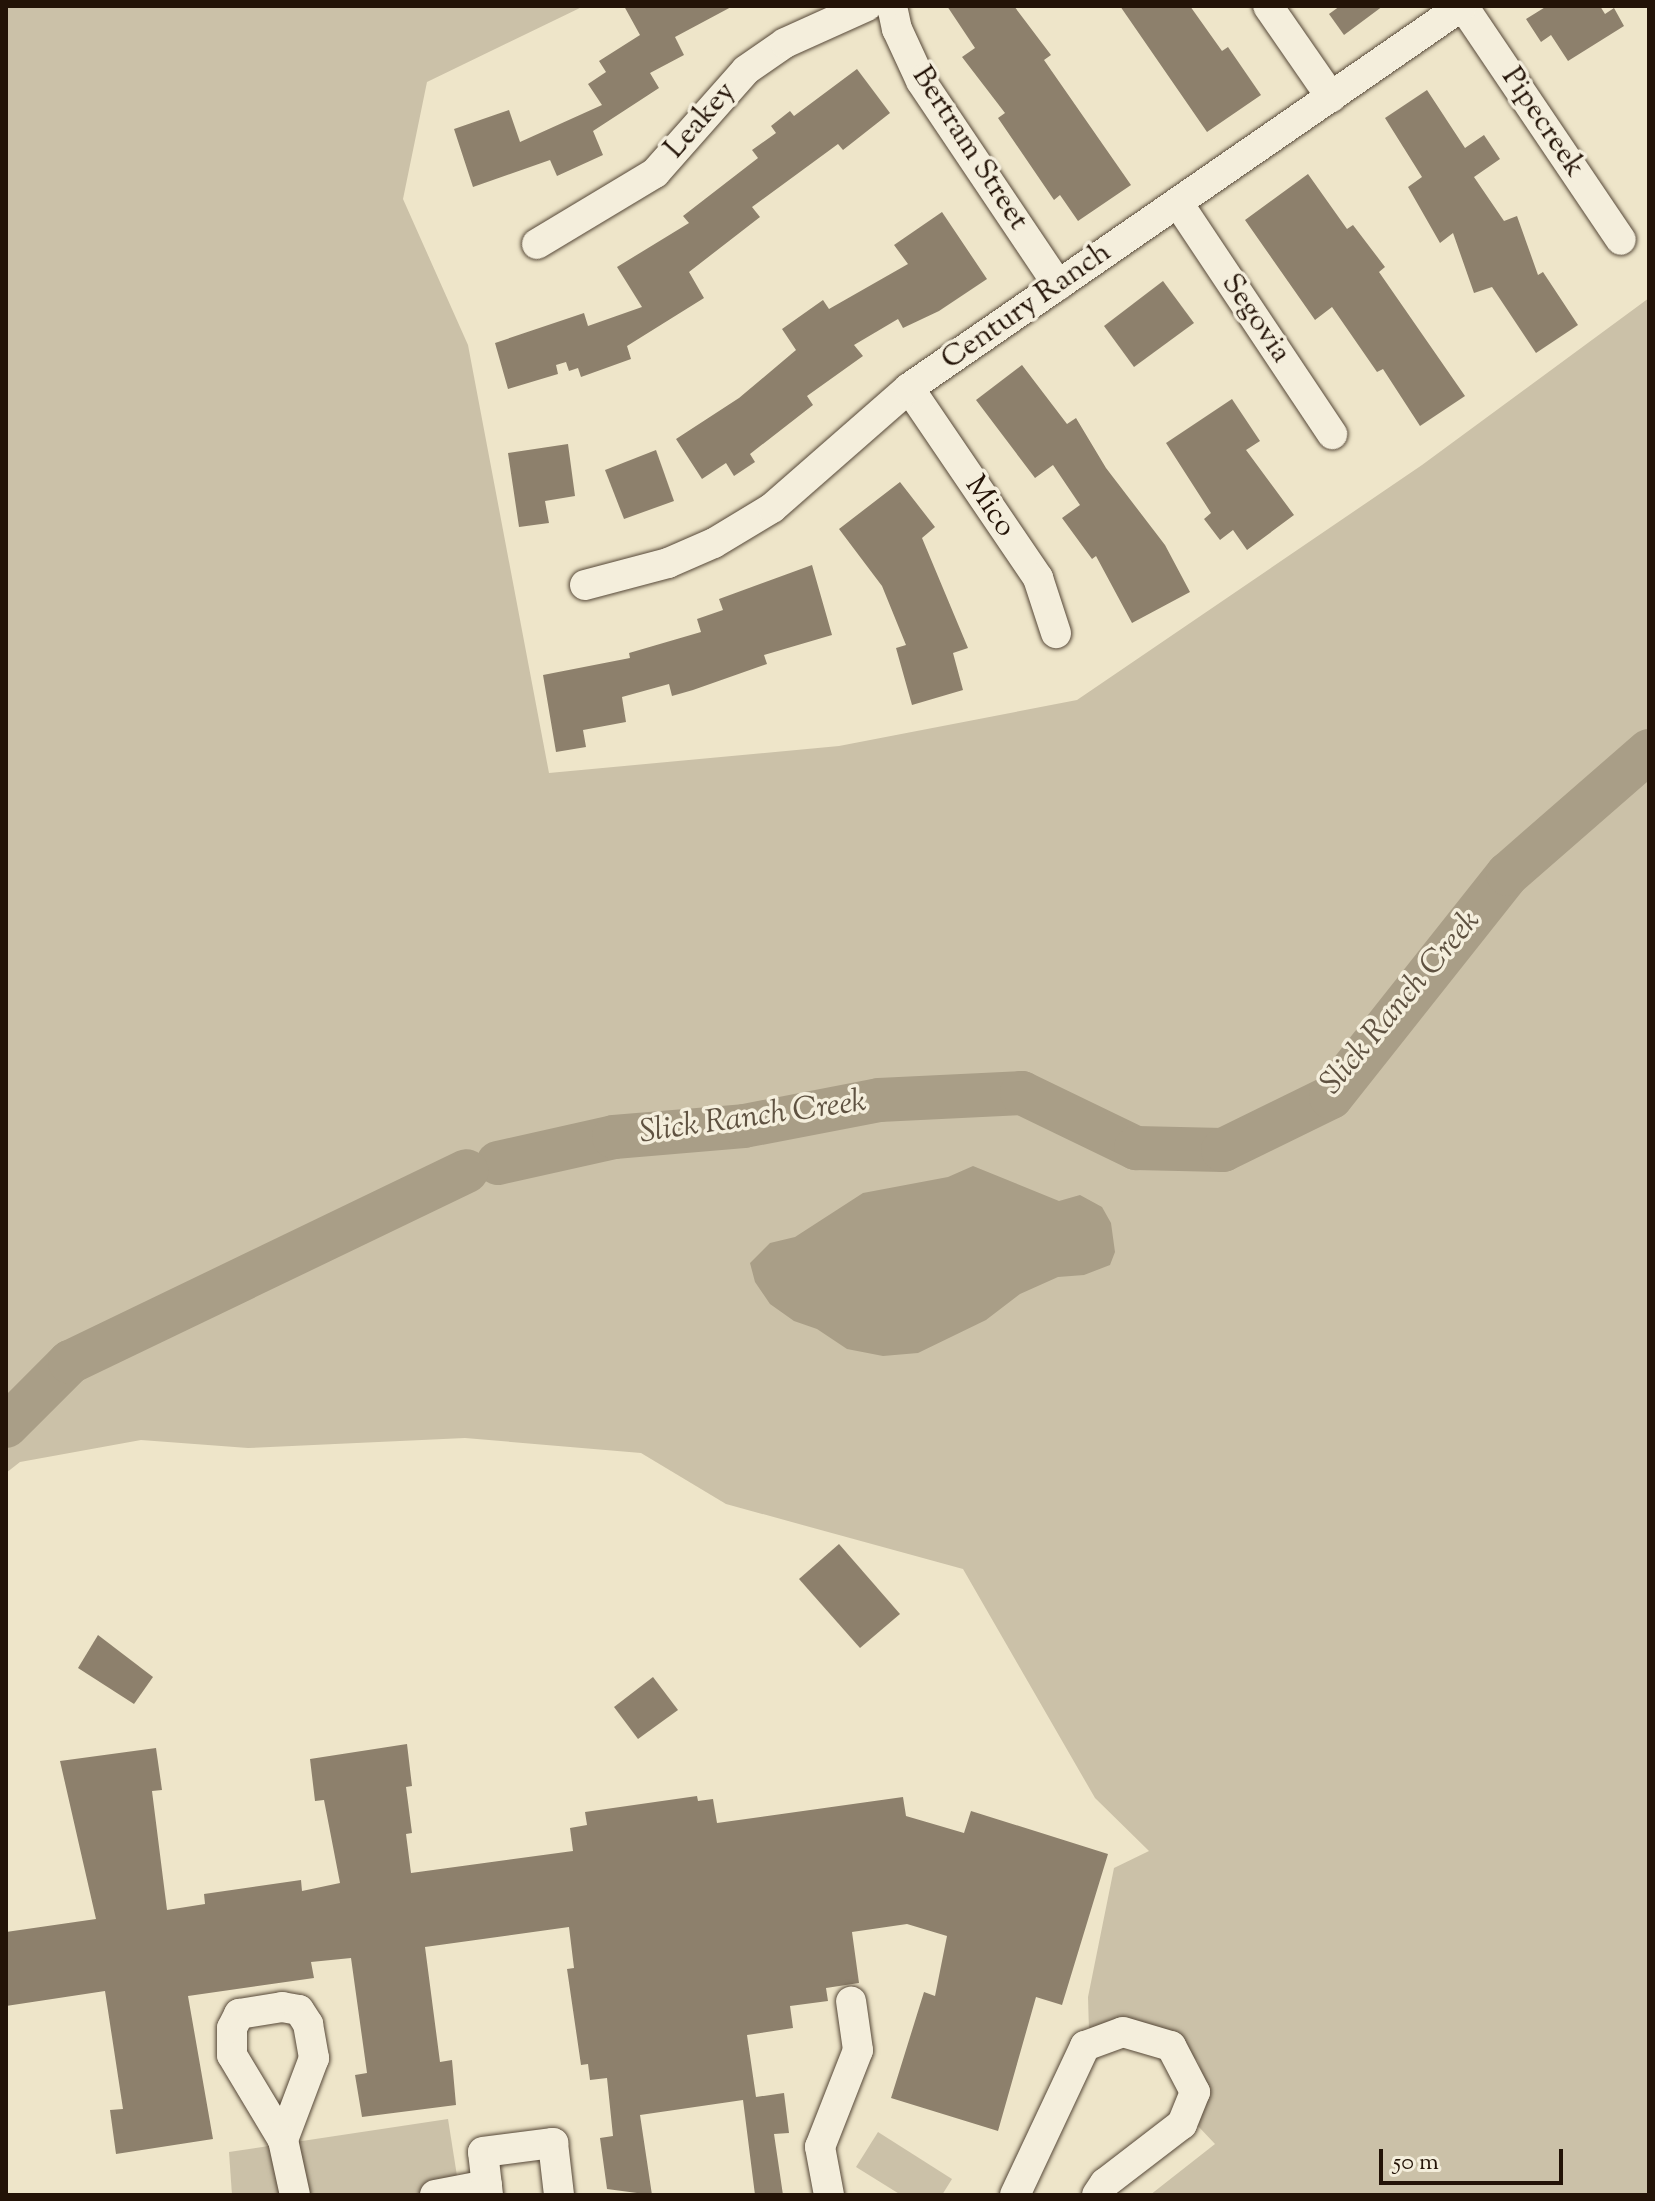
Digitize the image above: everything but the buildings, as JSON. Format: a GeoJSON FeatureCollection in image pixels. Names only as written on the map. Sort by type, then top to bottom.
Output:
{"type":"FeatureCollection","features":[{"type":"Feature","properties":{"kind":"street","name":"Leakey"},"geometry":{"type":"LineString","coordinates":[[537,244],[655,173],[746,70],[785,43],[867,6]]}},
{"type":"Feature","properties":{"kind":"street","name":"Bertram Street"},"geometry":{"type":"LineString","coordinates":[[892,6],[897,29],[921,81],[1058,285]]}},
{"type":"Feature","properties":{"kind":"street"},"geometry":{"type":"LineString","coordinates":[[1268,6],[1331,97]]}},
{"type":"Feature","properties":{"kind":"street","name":"Century Ranch"},"geometry":{"type":"LineString","coordinates":[[585,585],[668,563],[772,508],[909,388],[1462,6]]}},
{"type":"Feature","properties":{"kind":"street","name":"Pipecreek"},"geometry":{"type":"LineString","coordinates":[[1462,6],[1621,240]]}},
{"type":"Feature","properties":{"kind":"street","name":"Segovia"},"geometry":{"type":"LineString","coordinates":[[1178,203],[1332,434]]}},
{"type":"Feature","properties":{"kind":"street","name":"Mico"},"geometry":{"type":"LineString","coordinates":[[909,388],[1038,578],[1056,633]]}},
{"type":"Feature","properties":{"kind":"street"},"geometry":{"type":"LineString","coordinates":[[829,2195],[820,2147],[858,2050],[851,2001]]}},
{"type":"Feature","properties":{"kind":"street"},"geometry":{"type":"LineString","coordinates":[[1015,2195],[1085,2046],[1123,2032],[1171,2046],[1195,2092],[1182,2124],[1097,2195]]}},
{"type":"Feature","properties":{"kind":"street"},"geometry":{"type":"LineString","coordinates":[[283,2140],[295,2195]]}},
{"type":"Feature","properties":{"kind":"street"},"geometry":{"type":"LineString","coordinates":[[435,2195],[488,2190],[483,2152],[553,2143],[559,2195]]}},
{"type":"Feature","properties":{"kind":"shaded area"},"geometry":{"type":"Polygon","coordinates":[[[6,6],[584,6],[427,82],[403,199],[468,345],[549,773],[839,746],[1077,700],[1422,465],[1649,298],[1649,2195],[1150,2195],[1215,2144],[1198,2126],[1207,2089],[1198,2061],[1184,2050],[1089,2032],[1088,1997],[1114,1868],[1149,1851],[1095,1798],[963,1569],[726,1504],[641,1453],[465,1438],[248,1448],[141,1440],[20,1462],[6,1473],[6,6]]]}},
{"type":"Feature","properties":{"kind":"shaded area"},"geometry":{"type":"Polygon","coordinates":[[[973,1166],[1059,1201],[1080,1195],[1102,1207],[1111,1223],[1115,1252],[1110,1265],[1084,1275],[1058,1277],[1020,1294],[986,1320],[918,1353],[883,1356],[847,1349],[817,1329],[794,1321],[770,1304],[755,1282],[750,1263],[770,1243],[795,1237],[863,1193],[948,1177],[973,1166]]]}},
{"type":"Feature","properties":{"kind":"shaded area"},"geometry":{"type":"Polygon","coordinates":[[[448,2119],[460,2195],[232,2195],[229,2152],[448,2119]]]}},
{"type":"Feature","properties":{"kind":"shaded area"},"geometry":{"type":"Polygon","coordinates":[[[878,2132],[952,2179],[942,2195],[901,2195],[856,2167],[878,2132]]]}},
{"type":"Feature","properties":{"kind":"waterway","name":"Slick Ranch Creek"},"geometry":{"type":"LineString","coordinates":[[498,1163],[614,1137],[744,1126],[879,1100],[1022,1093],[1136,1148],[1223,1150],[1331,1097],[1508,874],[1649,751]]}},
{"type":"Feature","properties":{"kind":"waterway","name":"Slick Ranch Creek"},"geometry":{"type":"LineString","coordinates":[[6,1426],[70,1362],[466,1171]]}}]}
